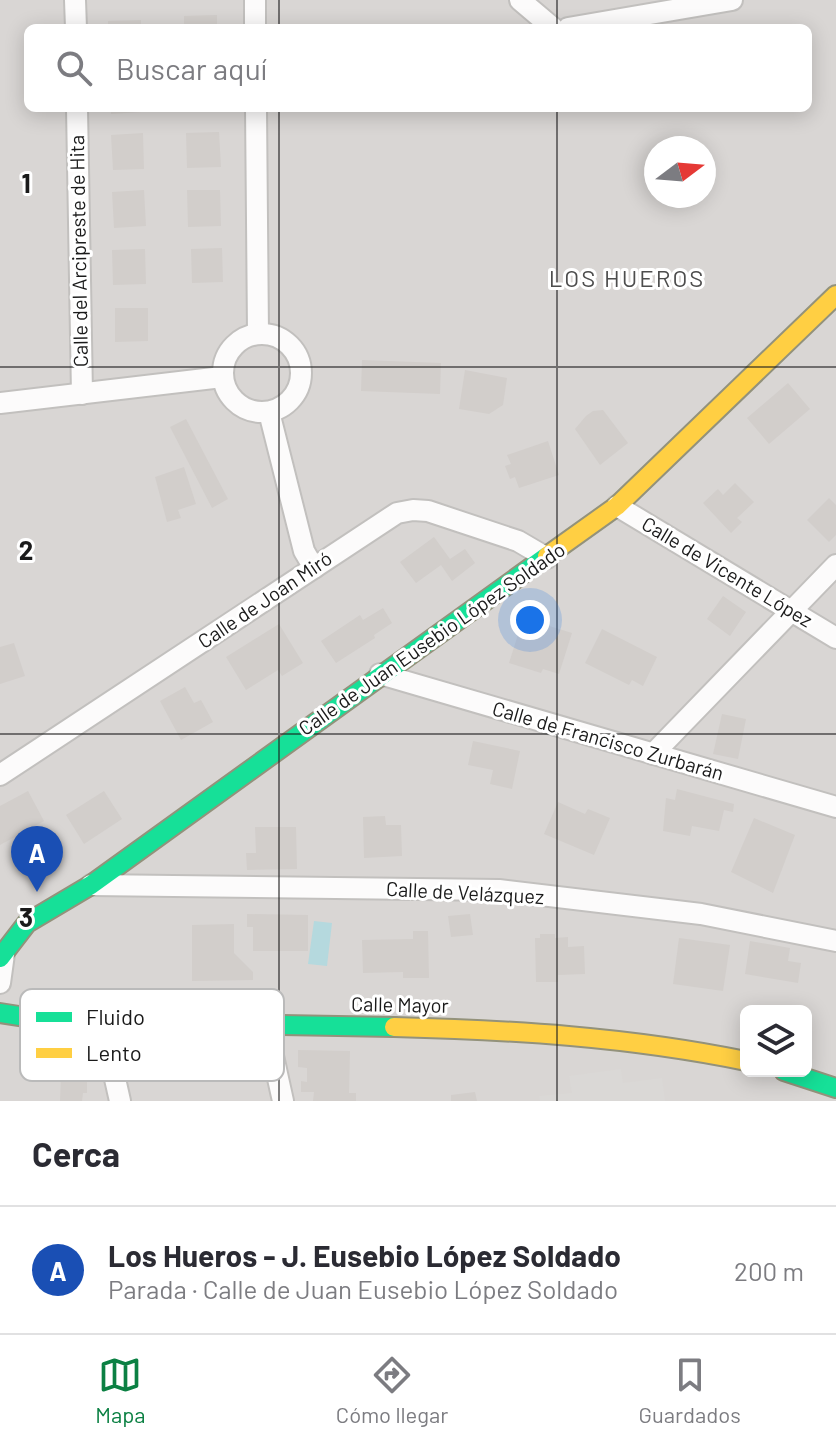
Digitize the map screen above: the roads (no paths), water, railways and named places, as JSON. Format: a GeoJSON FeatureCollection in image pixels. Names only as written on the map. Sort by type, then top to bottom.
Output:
{"type":"FeatureCollection","features":[{"type":"Feature","properties":{"kind":"street"},"geometry":{"type":"LineString","coordinates":[[75,0],[76,24]]}},
{"type":"Feature","properties":{"kind":"street"},"geometry":{"type":"LineString","coordinates":[[255,0],[255,24]]}},
{"type":"Feature","properties":{"kind":"street"},"geometry":{"type":"LineString","coordinates":[[520,0],[548,24]]}},
{"type":"Feature","properties":{"kind":"street"},"geometry":{"type":"LineString","coordinates":[[591,24],[732,0]]}},
{"type":"Feature","properties":{"kind":"street","name":"Calle del Arcipreste de Hita"},"geometry":{"type":"LineString","coordinates":[[77,112],[82,394]]}},
{"type":"Feature","properties":{"kind":"street"},"geometry":{"type":"LineString","coordinates":[[256,112],[258,333]]}},
{"type":"Feature","properties":{"kind":"street","name":"Calle de Juan Eusebio López Soldado"},"geometry":{"type":"LineString","coordinates":[[0,983],[2,956],[27,923],[91,885],[617,506],[836,295]]}},
{"type":"Feature","properties":{"kind":"street"},"geometry":{"type":"LineString","coordinates":[[258,333],[285,341],[294,349],[301,365],[299,387],[292,399],[278,410],[269,412],[249,411],[236,403],[226,390],[222,377],[227,354],[237,342],[258,333]]}},
{"type":"Feature","properties":{"kind":"street"},"geometry":{"type":"LineString","coordinates":[[0,403],[222,377]]}},
{"type":"Feature","properties":{"kind":"street"},"geometry":{"type":"LineString","coordinates":[[269,412],[304,551],[314,568]]}},
{"type":"Feature","properties":{"kind":"street","name":"Calle de Vicente López"},"geometry":{"type":"LineString","coordinates":[[617,506],[836,638]]}},
{"type":"Feature","properties":{"kind":"street","name":"Calle de Joan Miró"},"geometry":{"type":"LineString","coordinates":[[0,775],[397,513],[428,511],[518,541],[547,558]]}},
{"type":"Feature","properties":{"kind":"street"},"geometry":{"type":"LineString","coordinates":[[653,754],[836,565]]}},
{"type":"Feature","properties":{"kind":"street","name":"Calle de Francisco Zurbarán"},"geometry":{"type":"LineString","coordinates":[[380,674],[836,807]]}},
{"type":"Feature","properties":{"kind":"street","name":"Calle de Velázquez"},"geometry":{"type":"LineString","coordinates":[[91,885],[499,890],[701,914],[836,941]]}},
{"type":"Feature","properties":{"kind":"street"},"geometry":{"type":"LineString","coordinates":[[0,1013],[20,1016]]}},
{"type":"Feature","properties":{"kind":"street","name":"Calle Mayor"},"geometry":{"type":"LineString","coordinates":[[284,1025],[546,1032],[668,1045],[740,1060]]}},
{"type":"Feature","properties":{"kind":"street"},"geometry":{"type":"LineString","coordinates":[[0,1033],[20,1028]]}},
{"type":"Feature","properties":{"kind":"street"},"geometry":{"type":"LineString","coordinates":[[802,1077],[836,1088]]}},
{"type":"Feature","properties":{"kind":"street"},"geometry":{"type":"LineString","coordinates":[[116,1081],[120,1101]]}},
{"type":"Feature","properties":{"kind":"street"},"geometry":{"type":"LineString","coordinates":[[279,1081],[283,1101]]}},
{"type":"Feature","properties":{"kind":"water"},"geometry":{"type":"Polygon","coordinates":[[[314,921],[332,923],[327,966],[308,964],[314,921]]]}},
{"type":"Feature","properties":{"kind":"place","name":"Los Hueros - J. Eusebio López Soldado"},"geometry":{"type":"Point","coordinates":[37,892]}},
{"type":"Feature","properties":{"kind":"district","name":"LOS HUEROS"},"geometry":{"type":"Point","coordinates":[627,279]}}]}
